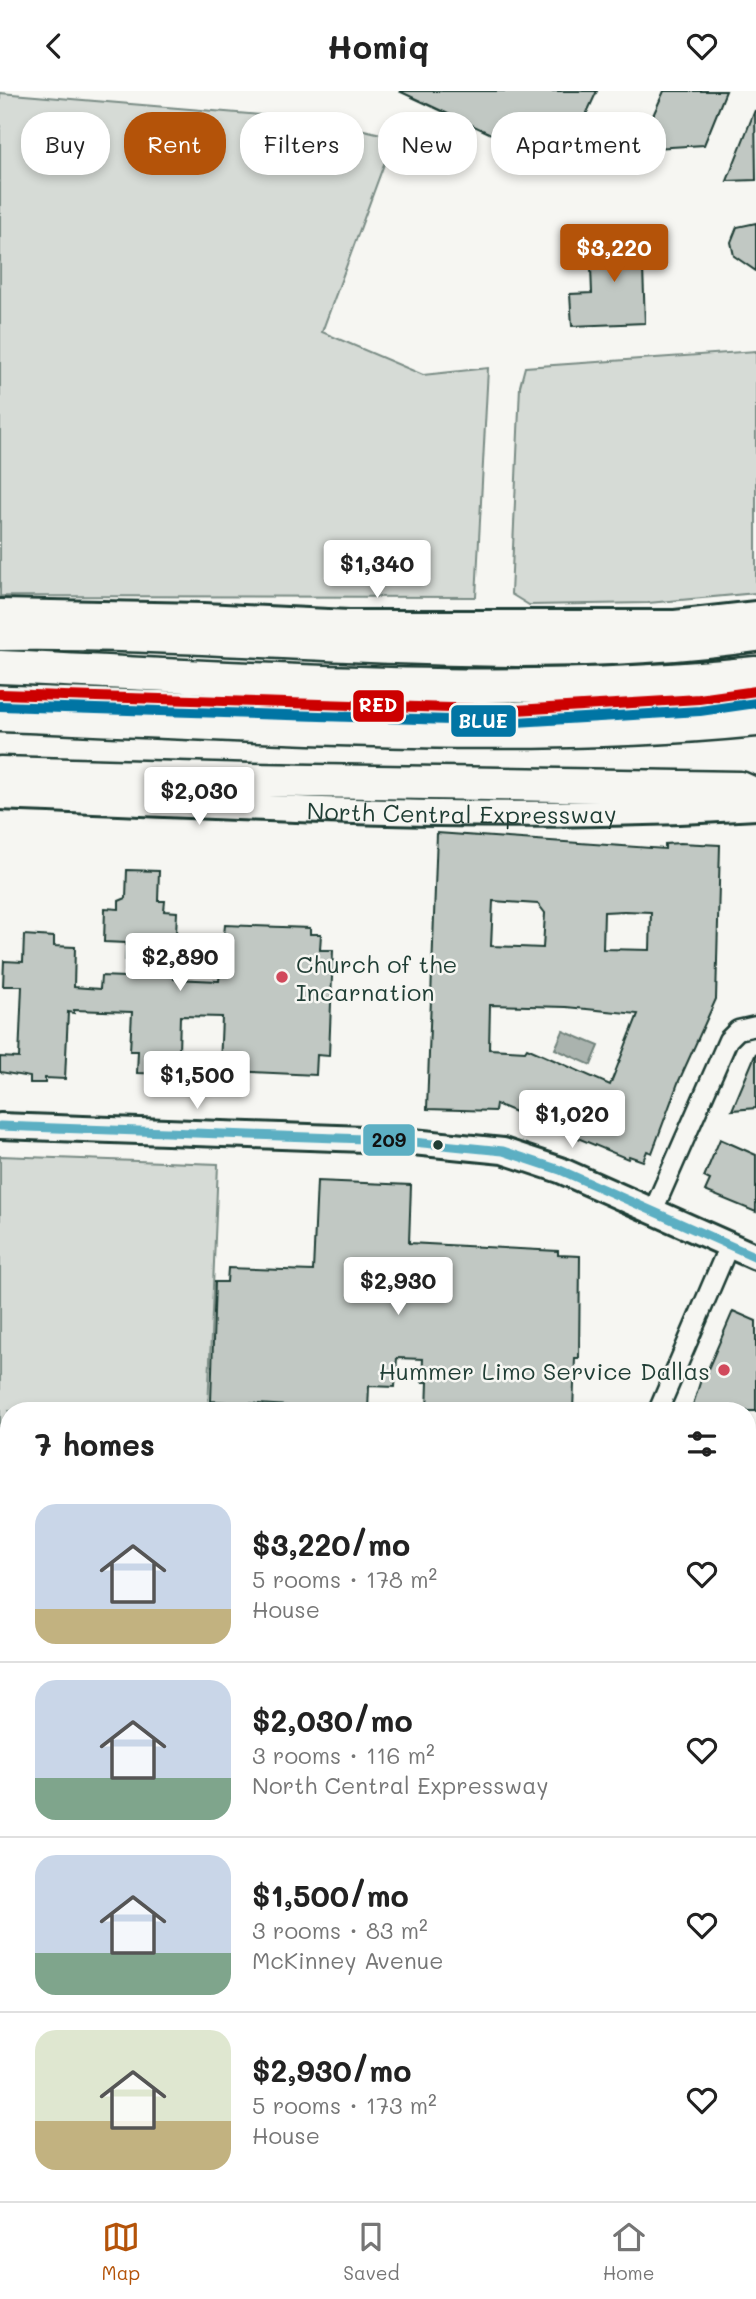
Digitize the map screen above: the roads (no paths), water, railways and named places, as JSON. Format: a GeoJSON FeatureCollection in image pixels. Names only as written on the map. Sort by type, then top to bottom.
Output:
{"type":"FeatureCollection","features":[{"type":"Feature","properties":{"kind":"highway"},"geometry":{"type":"LineString","coordinates":[[0,634],[88,633],[299,644],[532,650],[662,645],[756,635]]}},
{"type":"Feature","properties":{"kind":"highway"},"geometry":{"type":"LineString","coordinates":[[0,667],[507,687],[601,685],[756,673]]}},
{"type":"Feature","properties":{"kind":"highway"},"geometry":{"type":"LineString","coordinates":[[0,715],[513,733],[641,729],[756,720]]}},
{"type":"Feature","properties":{"kind":"highway"},"geometry":{"type":"LineString","coordinates":[[0,773],[264,781],[740,788],[756,795]]}},
{"type":"Feature","properties":{"kind":"main road"},"geometry":{"type":"LineString","coordinates":[[0,612],[204,615],[349,623],[675,623],[756,614]]}},
{"type":"Feature","properties":{"kind":"main road","name":"North Central Expressway"},"geometry":{"type":"LineString","coordinates":[[0,797],[426,812],[591,813],[756,807]]}},
{"type":"Feature","properties":{"kind":"main road"},"geometry":{"type":"LineString","coordinates":[[0,1126],[393,1140],[473,1147],[534,1160],[756,1257]]}},
{"type":"Feature","properties":{"kind":"street"},"geometry":{"type":"LineString","coordinates":[[653,1211],[729,1040],[738,1030],[756,1026]]}},
{"type":"Feature","properties":{"kind":"street"},"geometry":{"type":"LineString","coordinates":[[662,1402],[729,1245]]}},
{"type":"Feature","properties":{"kind":"place","name":"Church of the Incarnation"},"geometry":{"type":"Point","coordinates":[282,977]}},
{"type":"Feature","properties":{"kind":"place","name":"Hummer Limo Service Dallas"},"geometry":{"type":"Point","coordinates":[724,1370]}}]}
